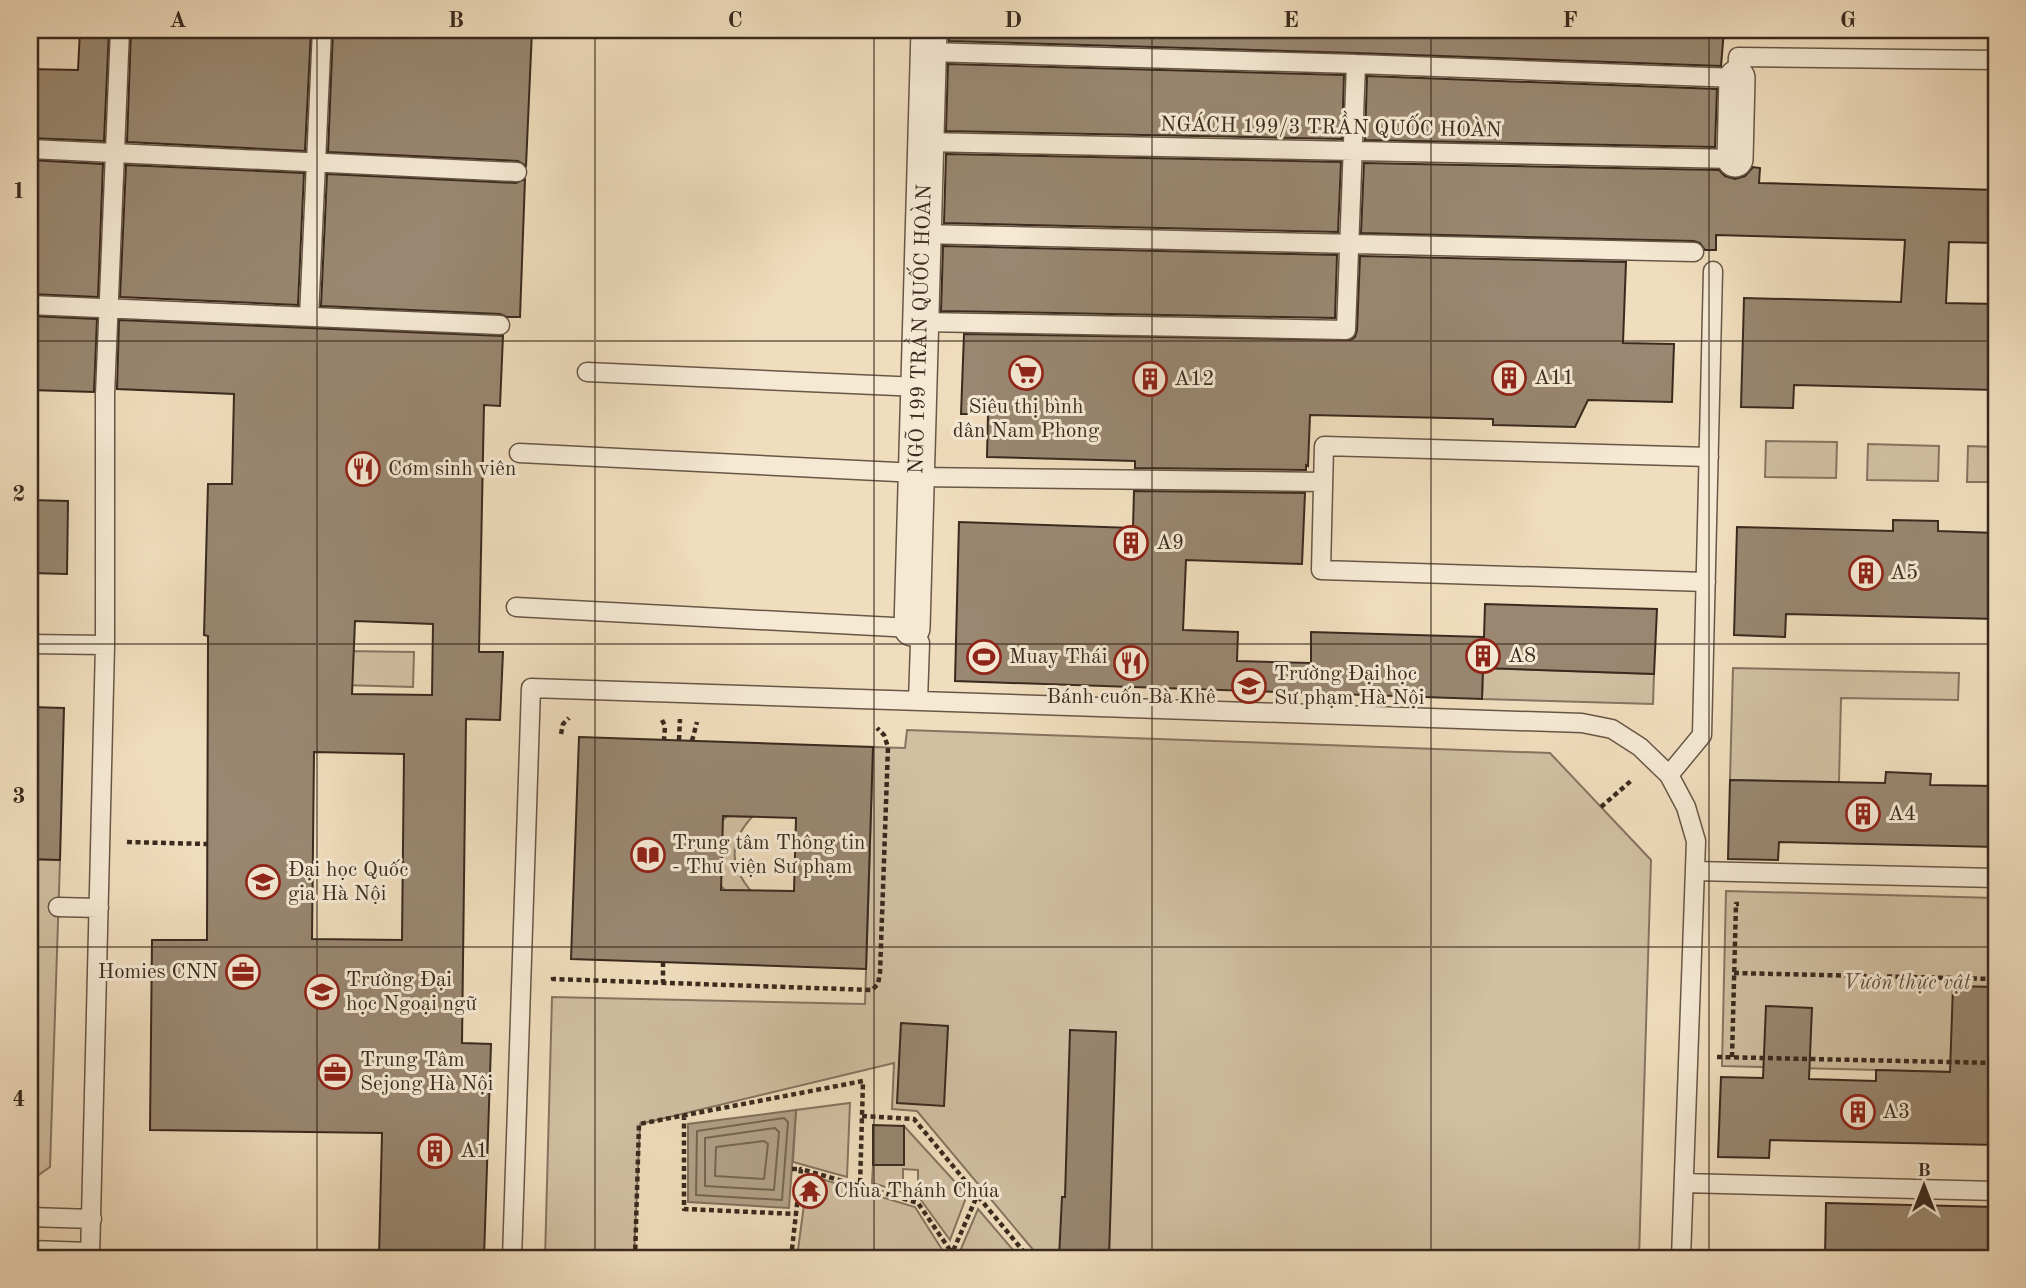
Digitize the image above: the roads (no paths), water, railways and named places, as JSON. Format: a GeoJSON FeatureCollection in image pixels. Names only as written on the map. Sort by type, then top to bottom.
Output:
{"type":"FeatureCollection","features":[{"type":"Feature","properties":{"kind":"street","name":"NGÕ 199 TRẦN QUỐC HOÀN"},"geometry":{"type":"LineString","coordinates":[[912,628],[928,41]]}},
{"type":"Feature","properties":{"kind":"street"},"geometry":{"type":"LineString","coordinates":[[1735,159],[1737,78]]}},
{"type":"Feature","properties":{"kind":"lane"},"geometry":{"type":"LineString","coordinates":[[30,1251],[90,1255],[105,645],[106,395],[120,30]]}},
{"type":"Feature","properties":{"kind":"lane"},"geometry":{"type":"LineString","coordinates":[[309,317],[322,30]]}},
{"type":"Feature","properties":{"kind":"lane"},"geometry":{"type":"LineString","coordinates":[[928,41],[1356,64],[1737,78],[1738,57],[1996,60]]}},
{"type":"Feature","properties":{"kind":"lane"},"geometry":{"type":"LineString","coordinates":[[921,322],[1346,330],[1356,64]]}},
{"type":"Feature","properties":{"kind":"lane","name":"NGÁCH 199/3 TRẦN QUỐC HOÀN"},"geometry":{"type":"LineString","coordinates":[[926,142],[1735,159]]}},
{"type":"Feature","properties":{"kind":"lane"},"geometry":{"type":"LineString","coordinates":[[30,149],[517,172]]}},
{"type":"Feature","properties":{"kind":"lane"},"geometry":{"type":"LineString","coordinates":[[923,234],[1694,252]]}},
{"type":"Feature","properties":{"kind":"lane"},"geometry":{"type":"LineString","coordinates":[[1669,775],[1702,735],[1713,271]]}},
{"type":"Feature","properties":{"kind":"lane"},"geometry":{"type":"LineString","coordinates":[[30,305],[500,325]]}},
{"type":"Feature","properties":{"kind":"lane"},"geometry":{"type":"LineString","coordinates":[[587,372],[919,387]]}},
{"type":"Feature","properties":{"kind":"lane"},"geometry":{"type":"LineString","coordinates":[[1706,582],[1321,570],[1323,482],[1324,446],[1709,457]]}},
{"type":"Feature","properties":{"kind":"lane"},"geometry":{"type":"LineString","coordinates":[[519,453],[917,475],[1323,482]]}},
{"type":"Feature","properties":{"kind":"lane"},"geometry":{"type":"LineString","coordinates":[[516,607],[912,628],[920,643],[918,701]]}},
{"type":"Feature","properties":{"kind":"lane"},"geometry":{"type":"LineString","coordinates":[[30,644],[105,645]]}},
{"type":"Feature","properties":{"kind":"lane"},"geometry":{"type":"LineString","coordinates":[[512,1258],[531,688],[1582,723],[1612,729],[1640,747],[1669,775],[1686,807],[1696,841],[1681,1258]]}},
{"type":"Feature","properties":{"kind":"lane"},"geometry":{"type":"LineString","coordinates":[[1695,871],[1996,878]]}},
{"type":"Feature","properties":{"kind":"lane"},"geometry":{"type":"LineString","coordinates":[[58,907],[99,908]]}},
{"type":"Feature","properties":{"kind":"lane"},"geometry":{"type":"LineString","coordinates":[[1684,1183],[1996,1191]]}},
{"type":"Feature","properties":{"kind":"lane"},"geometry":{"type":"LineString","coordinates":[[30,1217],[92,1219]]}},
{"type":"Feature","properties":{"kind":"water"},"geometry":{"type":"Polygon","coordinates":[[[796,1110],[789,1208],[688,1202],[688,1124],[796,1110]]]}},
{"type":"Feature","properties":{"kind":"place","name":"Siêu thị bình dân Nam Phong"},"geometry":{"type":"Point","coordinates":[1026,373]}},
{"type":"Feature","properties":{"kind":"place","name":"A11"},"geometry":{"type":"Point","coordinates":[1509,378]}},
{"type":"Feature","properties":{"kind":"place","name":"A12"},"geometry":{"type":"Point","coordinates":[1150,379]}},
{"type":"Feature","properties":{"kind":"place","name":"Cơm sinh viên"},"geometry":{"type":"Point","coordinates":[363,469]}},
{"type":"Feature","properties":{"kind":"place","name":"A9"},"geometry":{"type":"Point","coordinates":[1131,543]}},
{"type":"Feature","properties":{"kind":"place","name":"A5"},"geometry":{"type":"Point","coordinates":[1866,573]}},
{"type":"Feature","properties":{"kind":"place","name":"A8"},"geometry":{"type":"Point","coordinates":[1483,656]}},
{"type":"Feature","properties":{"kind":"place","name":"Muay Thái"},"geometry":{"type":"Point","coordinates":[984,657]}},
{"type":"Feature","properties":{"kind":"place","name":"Bánh cuốn Bà Khê"},"geometry":{"type":"Point","coordinates":[1131,663]}},
{"type":"Feature","properties":{"kind":"place","name":"Trường Đại học Sư phạm Hà Nội"},"geometry":{"type":"Point","coordinates":[1249,686]}},
{"type":"Feature","properties":{"kind":"place","name":"A4"},"geometry":{"type":"Point","coordinates":[1863,814]}},
{"type":"Feature","properties":{"kind":"place","name":"Trung tâm Thông tin - Thư viện Sư phạm"},"geometry":{"type":"Point","coordinates":[648,855]}},
{"type":"Feature","properties":{"kind":"place","name":"Đại học Quốc gia Hà Nội"},"geometry":{"type":"Point","coordinates":[263,882]}},
{"type":"Feature","properties":{"kind":"place","name":"Homies CNN"},"geometry":{"type":"Point","coordinates":[243,972]}},
{"type":"Feature","properties":{"kind":"place","name":"Trường Đại học Ngoại ngữ"},"geometry":{"type":"Point","coordinates":[322,992]}},
{"type":"Feature","properties":{"kind":"place","name":"Trung Tâm Sejong Hà Nội"},"geometry":{"type":"Point","coordinates":[335,1072]}},
{"type":"Feature","properties":{"kind":"place","name":"A3"},"geometry":{"type":"Point","coordinates":[1858,1112]}},
{"type":"Feature","properties":{"kind":"place","name":"A1"},"geometry":{"type":"Point","coordinates":[435,1151]}},
{"type":"Feature","properties":{"kind":"place","name":"Chùa Thánh Chúa"},"geometry":{"type":"Point","coordinates":[810,1191]}},
{"type":"Feature","properties":{"kind":"park label","name":"Vườn thực vật"},"geometry":{"type":"Point","coordinates":[1907,983]}}]}
